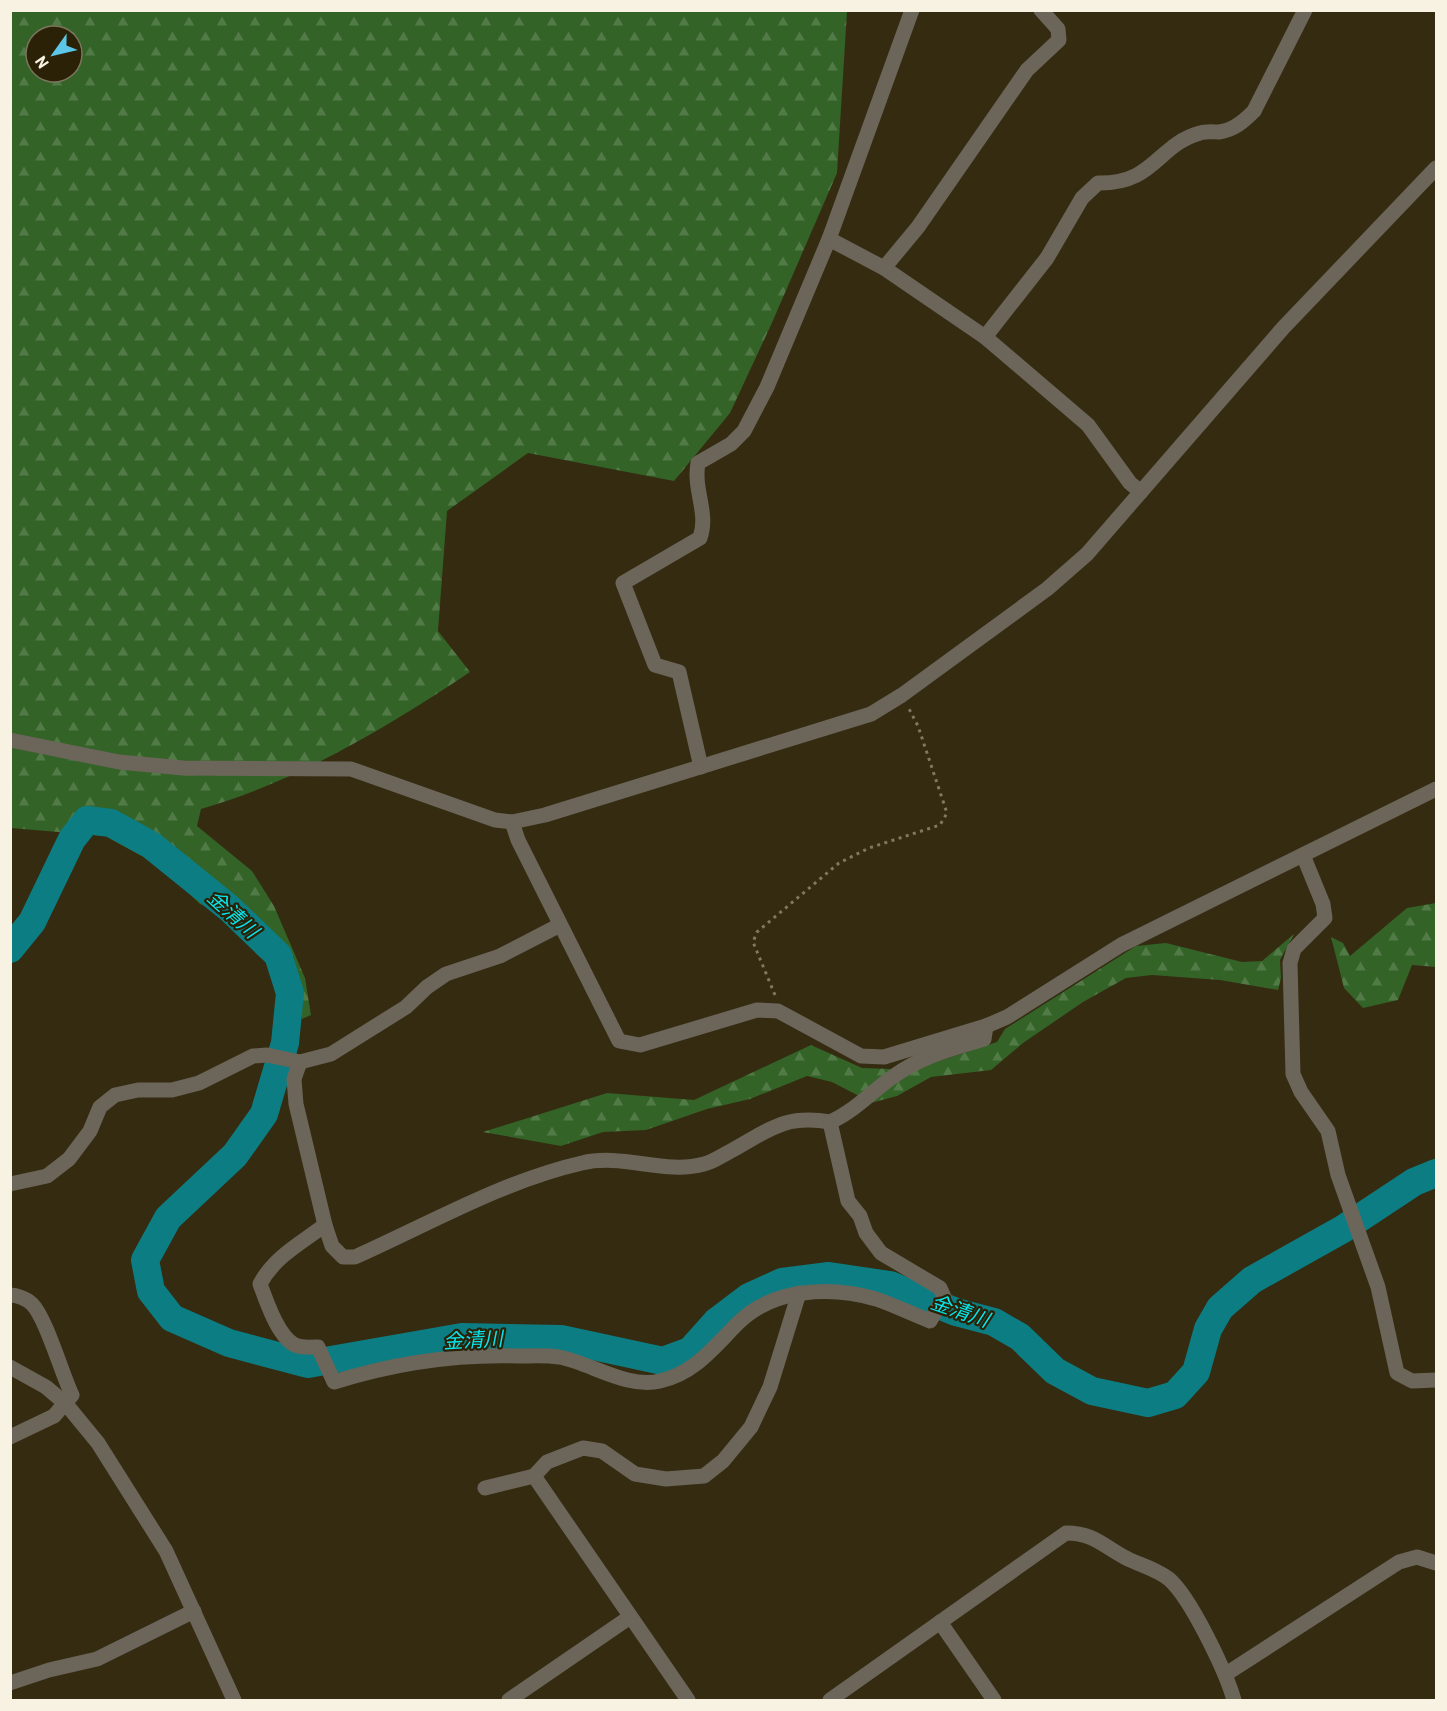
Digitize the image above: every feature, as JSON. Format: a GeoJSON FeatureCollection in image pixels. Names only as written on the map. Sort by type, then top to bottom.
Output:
{"type":"FeatureCollection","features":[{"type":"Feature","properties":{"kind":"street"},"geometry":{"type":"LineString","coordinates":[[701,767],[679,672],[655,666],[623,583],[700,538],[705,524],[695,480],[698,464],[731,444],[744,431],[767,387],[829,239],[912,10]]}},
{"type":"Feature","properties":{"kind":"street"},"geometry":{"type":"LineString","coordinates":[[884,268],[918,227],[1027,70],[1059,40],[1058,29],[1041,10]]}},
{"type":"Feature","properties":{"kind":"street"},"geometry":{"type":"LineString","coordinates":[[985,337],[1047,258],[1082,198],[1098,183],[1119,183],[1136,178],[1182,142],[1200,133],[1222,131],[1241,124],[1254,111],[1305,10]]}},
{"type":"Feature","properties":{"kind":"street"},"geometry":{"type":"LineString","coordinates":[[10,740],[119,762],[183,768],[351,769],[495,820],[512,822],[545,815],[836,727],[871,714],[902,695],[1047,589],[1094,547],[1283,328],[1437,168]]}},
{"type":"Feature","properties":{"kind":"street"},"geometry":{"type":"LineString","coordinates":[[829,239],[884,268],[985,337],[1088,425],[1130,483],[1141,492]]}},
{"type":"Feature","properties":{"kind":"street"},"geometry":{"type":"LineString","coordinates":[[512,822],[518,840],[619,1041],[640,1045],[757,1010],[778,1011],[861,1056],[884,1057],[986,1026],[1007,1017],[1121,945],[1437,789]]}},
{"type":"Feature","properties":{"kind":"street"},"geometry":{"type":"LineString","coordinates":[[1303,855],[1323,904],[1325,918],[1294,949],[1290,963],[1293,1074],[1300,1092],[1328,1131],[1338,1175],[1378,1287],[1397,1373],[1412,1381],[1437,1380]]}},
{"type":"Feature","properties":{"kind":"street"},"geometry":{"type":"LineString","coordinates":[[10,1185],[47,1176],[69,1159],[90,1131],[100,1107],[115,1095],[138,1090],[172,1090],[199,1083],[253,1056],[267,1055],[295,1061],[332,1054],[406,1007],[427,987],[446,974],[500,956],[560,925]]}},
{"type":"Feature","properties":{"kind":"street"},"geometry":{"type":"LineString","coordinates":[[295,1061],[296,1104],[325,1225],[333,1246],[343,1257],[355,1257],[500,1189],[583,1162],[608,1160],[680,1168],[706,1164],[785,1122],[805,1118],[830,1122],[845,1115],[894,1076],[924,1057],[984,1039],[986,1026]]}},
{"type":"Feature","properties":{"kind":"street"},"geometry":{"type":"LineString","coordinates":[[325,1225],[279,1258],[268,1268],[260,1284],[285,1338],[296,1346],[318,1347],[334,1382],[370,1371],[426,1359],[479,1355],[557,1357],[635,1381],[657,1382],[677,1376],[701,1363],[740,1321],[766,1304],[799,1293],[834,1292],[875,1299],[930,1321],[944,1297],[940,1288],[881,1253],[866,1233],[860,1216],[848,1202],[830,1122]]}},
{"type":"Feature","properties":{"kind":"street"},"geometry":{"type":"LineString","coordinates":[[485,1488],[534,1476],[547,1462],[583,1448],[602,1451],[635,1474],[666,1479],[704,1476],[723,1461],[751,1427],[770,1387],[799,1293]]}},
{"type":"Feature","properties":{"kind":"street"},"geometry":{"type":"LineString","coordinates":[[10,1295],[16,1295],[32,1304],[41,1318],[72,1395],[54,1416],[10,1437]]}},
{"type":"Feature","properties":{"kind":"street"},"geometry":{"type":"LineString","coordinates":[[10,1367],[46,1387],[66,1404],[98,1443],[166,1551],[234,1701]]}},
{"type":"Feature","properties":{"kind":"street"},"geometry":{"type":"LineString","coordinates":[[534,1476],[688,1701]]}},
{"type":"Feature","properties":{"kind":"street"},"geometry":{"type":"LineString","coordinates":[[830,1701],[1066,1533],[1083,1533],[1127,1558],[1155,1568],[1172,1581],[1200,1625],[1226,1674],[1234,1701]]}},
{"type":"Feature","properties":{"kind":"street"},"geometry":{"type":"LineString","coordinates":[[1226,1674],[1399,1562],[1417,1557],[1437,1563]]}},
{"type":"Feature","properties":{"kind":"street"},"geometry":{"type":"LineString","coordinates":[[10,1683],[49,1670],[97,1659],[194,1611]]}},
{"type":"Feature","properties":{"kind":"street"},"geometry":{"type":"LineString","coordinates":[[509,1701],[630,1617]]}},
{"type":"Feature","properties":{"kind":"street"},"geometry":{"type":"LineString","coordinates":[[940,1622],[994,1701]]}},
{"type":"Feature","properties":{"kind":"path"},"geometry":{"type":"LineString","coordinates":[[778,1011],[777,1001],[753,942],[757,932],[839,863],[869,848],[940,825],[947,813],[918,726],[902,695]]}},
{"type":"Feature","properties":{"kind":"green space"},"geometry":{"type":"Polygon","coordinates":[[[11,11],[847,11],[837,173],[730,413],[674,481],[528,453],[447,511],[438,631],[470,672],[374,733],[307,768],[272,784],[201,809],[197,826],[252,871],[274,906],[305,978],[311,1015],[302,1019],[285,953],[259,925],[200,904],[162,867],[105,836],[11,828],[11,11]]]}},
{"type":"Feature","properties":{"kind":"green space"},"geometry":{"type":"Polygon","coordinates":[[[1436,903],[1436,967],[1412,965],[1398,1000],[1363,1008],[1344,988],[1331,937],[1343,943],[1350,956],[1407,908],[1436,903]]]}},
{"type":"Feature","properties":{"kind":"green space"},"geometry":{"type":"Polygon","coordinates":[[[1294,934],[1280,960],[1281,978],[1278,990],[1220,980],[1152,975],[1126,978],[1083,1002],[1023,1043],[991,1070],[931,1077],[897,1096],[867,1104],[915,1069],[997,1042],[1005,1029],[1136,946],[1166,943],[1242,962],[1262,961],[1294,934]]]}},
{"type":"Feature","properties":{"kind":"green space"},"geometry":{"type":"Polygon","coordinates":[[[811,1045],[862,1068],[891,1069],[861,1097],[832,1082],[807,1076],[750,1099],[707,1109],[646,1130],[603,1132],[561,1146],[483,1132],[607,1093],[694,1100],[811,1045]]]}},
{"type":"Feature","properties":{"kind":"waterway","name":"金清川"},"geometry":{"type":"LineString","coordinates":[[10,949],[32,922],[72,839],[87,820],[111,823],[151,845],[229,908],[278,955],[290,993],[285,1043],[264,1114],[235,1155],[168,1218],[145,1260],[151,1291],[172,1318],[229,1343],[308,1364],[462,1337],[561,1339],[663,1361],[690,1351],[716,1322],[749,1297],[782,1282],[829,1276],[890,1285],[956,1312],[994,1322],[1020,1337],[1055,1371],[1092,1391],[1148,1403],[1175,1395],[1196,1372],[1208,1329],[1220,1308],[1252,1280],[1343,1229],[1414,1182],[1436,1173]]}}]}
